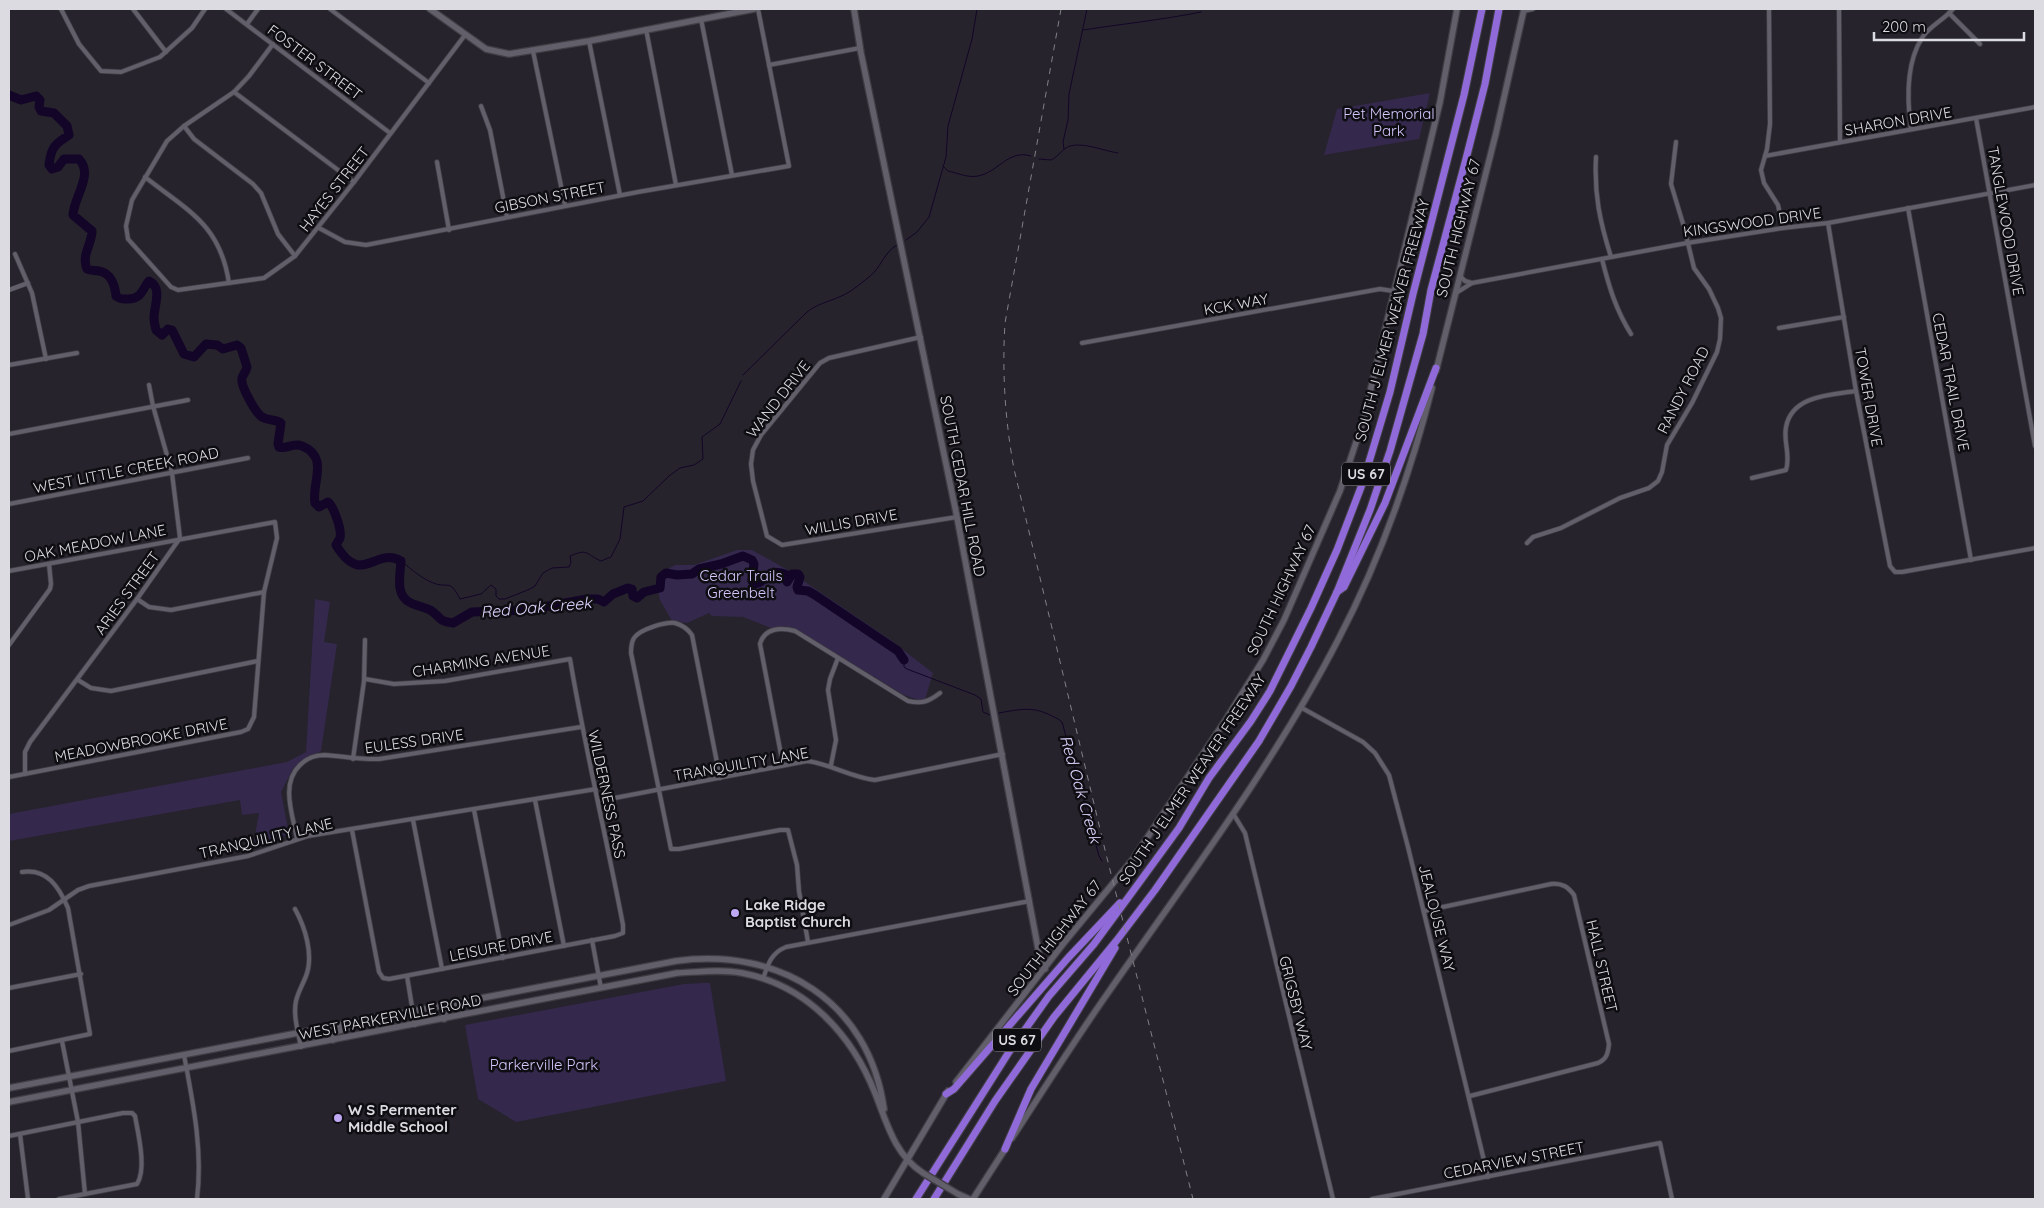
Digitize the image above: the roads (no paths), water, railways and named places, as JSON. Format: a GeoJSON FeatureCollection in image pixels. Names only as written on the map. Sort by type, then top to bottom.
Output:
{"type":"FeatureCollection","features":[{"type":"Feature","properties":{"kind":"highway","name":"SOUTH J ELMER WEAVER FREEWAY"},"geometry":{"type":"LineString","coordinates":[[916,1199],[1009,1052],[1049,996],[1094,944],[1133,891],[1179,828],[1209,778],[1251,721],[1270,691],[1311,608],[1363,482],[1390,392],[1464,95],[1482,9]]}},
{"type":"Feature","properties":{"kind":"highway","name":"SOUTH J ELMER WEAVER FREEWAY"},"geometry":{"type":"LineString","coordinates":[[934,1199],[1000,1093],[1054,1018],[1117,940],[1259,741],[1291,686],[1337,592],[1373,502],[1390,451],[1423,334],[1430,290],[1484,84],[1499,9]]}},
{"type":"Feature","properties":{"kind":"highway"},"geometry":{"type":"LineString","coordinates":[[1337,592],[1344,587],[1378,518],[1436,368]]}},
{"type":"Feature","properties":{"kind":"highway"},"geometry":{"type":"LineString","coordinates":[[946,1094],[954,1089],[1068,958],[1120,902],[1133,891]]}},
{"type":"Feature","properties":{"kind":"highway"},"geometry":{"type":"LineString","coordinates":[[1005,1149],[1031,1089],[1114,952],[1117,940]]}},
{"type":"Feature","properties":{"kind":"main road"},"geometry":{"type":"LineString","coordinates":[[430,9],[486,49],[508,54],[589,41],[754,9]]}},
{"type":"Feature","properties":{"kind":"main road","name":"SOUTH CEDAR HILL ROAD"},"geometry":{"type":"LineString","coordinates":[[854,9],[957,517],[1040,959],[1045,969]]}},
{"type":"Feature","properties":{"kind":"main road","name":"SOUTH HIGHWAY 67"},"geometry":{"type":"LineString","coordinates":[[884,1199],[946,1094],[1045,969],[1062,944],[1133,859],[1223,724],[1263,660],[1280,626],[1327,521],[1349,465],[1374,380],[1393,291],[1440,102],[1457,9]]}},
{"type":"Feature","properties":{"kind":"main road","name":"SOUTH HIGHWAY 67"},"geometry":{"type":"LineString","coordinates":[[973,1199],[1100,1004],[1234,815],[1302,708],[1339,639],[1372,568],[1418,442],[1496,133],[1524,10]]}},
{"type":"Feature","properties":{"kind":"main road","name":"WEST PARKERVILLE ROAD"},"geometry":{"type":"LineString","coordinates":[[9,1088],[676,961],[694,958],[726,958],[767,966],[793,977],[809,986],[832,1006],[848,1023],[866,1048],[876,1073],[885,1118]]}},
{"type":"Feature","properties":{"kind":"main road"},"geometry":{"type":"LineString","coordinates":[[676,961],[678,973]]}},
{"type":"Feature","properties":{"kind":"main road","name":"WEST PARKERVILLE ROAD"},"geometry":{"type":"LineString","coordinates":[[9,1102],[678,973],[729,971],[763,979],[794,992],[828,1017],[852,1046],[867,1073],[885,1118]]}},
{"type":"Feature","properties":{"kind":"main road"},"geometry":{"type":"LineString","coordinates":[[444,1019],[444,1012],[450,1008],[484,998]]}},
{"type":"Feature","properties":{"kind":"main road"},"geometry":{"type":"LineString","coordinates":[[333,1040],[334,1034],[341,1029],[377,1018]]}},
{"type":"Feature","properties":{"kind":"main road"},"geometry":{"type":"LineString","coordinates":[[885,1118],[897,1148],[906,1160],[923,1173],[969,1199]]}},
{"type":"Feature","properties":{"kind":"main road"},"geometry":{"type":"LineString","coordinates":[[980,1189],[982,1199]]}},
{"type":"Feature","properties":{"kind":"street"},"geometry":{"type":"LineString","coordinates":[[61,9],[79,44],[101,72],[121,72],[160,57],[192,28],[205,9]]}},
{"type":"Feature","properties":{"kind":"street"},"geometry":{"type":"LineString","coordinates":[[133,9],[166,52]]}},
{"type":"Feature","properties":{"kind":"street","name":"FOSTER STREET"},"geometry":{"type":"LineString","coordinates":[[226,9],[390,133]]}},
{"type":"Feature","properties":{"kind":"street"},"geometry":{"type":"LineString","coordinates":[[247,24],[258,9]]}},
{"type":"Feature","properties":{"kind":"street"},"geometry":{"type":"LineString","coordinates":[[330,9],[429,83]]}},
{"type":"Feature","properties":{"kind":"street"},"geometry":{"type":"LineString","coordinates":[[758,9],[769,65],[862,47]]}},
{"type":"Feature","properties":{"kind":"street"},"geometry":{"type":"LineString","coordinates":[[1524,10],[1533,9]]}},
{"type":"Feature","properties":{"kind":"street"},"geometry":{"type":"LineString","coordinates":[[1769,9],[1770,124],[1761,170],[1764,183],[1778,205],[1784,228]]}},
{"type":"Feature","properties":{"kind":"street"},"geometry":{"type":"LineString","coordinates":[[1838,9],[1840,142]]}},
{"type":"Feature","properties":{"kind":"street"},"geometry":{"type":"LineString","coordinates":[[1911,129],[1909,92],[1911,64],[1921,38],[1953,9]]}},
{"type":"Feature","properties":{"kind":"street"},"geometry":{"type":"LineString","coordinates":[[1949,13],[1980,44]]}},
{"type":"Feature","properties":{"kind":"street"},"geometry":{"type":"LineString","coordinates":[[701,19],[732,175]]}},
{"type":"Feature","properties":{"kind":"street"},"geometry":{"type":"LineString","coordinates":[[646,29],[676,185]]}},
{"type":"Feature","properties":{"kind":"street","name":"HAYES STREET"},"geometry":{"type":"LineString","coordinates":[[145,177],[132,200],[126,226],[128,239],[171,286],[178,290],[264,278],[294,256],[319,228],[465,35]]}},
{"type":"Feature","properties":{"kind":"street"},"geometry":{"type":"LineString","coordinates":[[589,41],[620,195]]}},
{"type":"Feature","properties":{"kind":"street"},"geometry":{"type":"LineString","coordinates":[[230,283],[222,253],[213,235],[201,220],[145,177],[167,141],[184,126],[234,92],[249,76],[273,44]]}},
{"type":"Feature","properties":{"kind":"street"},"geometry":{"type":"LineString","coordinates":[[533,51],[565,206]]}},
{"type":"Feature","properties":{"kind":"street","name":"GIBSON STREET"},"geometry":{"type":"LineString","coordinates":[[319,228],[345,242],[366,245],[620,195],[789,166],[769,65]]}},
{"type":"Feature","properties":{"kind":"street"},"geometry":{"type":"LineString","coordinates":[[234,92],[354,182]]}},
{"type":"Feature","properties":{"kind":"street"},"geometry":{"type":"LineString","coordinates":[[481,106],[490,130],[507,217]]}},
{"type":"Feature","properties":{"kind":"street","name":"SHARON DRIVE"},"geometry":{"type":"LineString","coordinates":[[1765,156],[2035,107]]}},
{"type":"Feature","properties":{"kind":"street","name":"TANGLEWOOD DRIVE"},"geometry":{"type":"LineString","coordinates":[[1976,118],[2035,446]]}},
{"type":"Feature","properties":{"kind":"street"},"geometry":{"type":"LineString","coordinates":[[184,126],[194,139],[261,192],[278,234],[294,256]]}},
{"type":"Feature","properties":{"kind":"street","name":"RANDY ROAD"},"geometry":{"type":"LineString","coordinates":[[1527,543],[1533,537],[1561,528],[1620,498],[1649,488],[1658,481],[1662,472],[1667,445],[1692,402],[1717,352],[1721,318],[1708,289],[1694,268],[1671,184],[1676,142]]}},
{"type":"Feature","properties":{"kind":"street"},"geometry":{"type":"LineString","coordinates":[[1596,158],[1595,177],[1599,218],[1611,257]]}},
{"type":"Feature","properties":{"kind":"street"},"geometry":{"type":"LineString","coordinates":[[437,162],[449,230]]}},
{"type":"Feature","properties":{"kind":"street","name":"KINGSWOOD DRIVE"},"geometry":{"type":"LineString","coordinates":[[1454,295],[1472,283],[1687,243],[1828,223],[2035,185]]}},
{"type":"Feature","properties":{"kind":"street","name":"CEDAR TRAIL DRIVE"},"geometry":{"type":"LineString","coordinates":[[1908,208],[1971,560]]}},
{"type":"Feature","properties":{"kind":"street","name":"TOWER DRIVE"},"geometry":{"type":"LineString","coordinates":[[1828,223],[1856,391],[1888,563],[1895,572],[1971,560]]}},
{"type":"Feature","properties":{"kind":"street"},"geometry":{"type":"LineString","coordinates":[[15,254],[32,293],[46,359]]}},
{"type":"Feature","properties":{"kind":"street"},"geometry":{"type":"LineString","coordinates":[[1602,259],[1611,295],[1621,318],[1631,334]]}},
{"type":"Feature","properties":{"kind":"street"},"geometry":{"type":"LineString","coordinates":[[1459,275],[1465,281],[1472,283]]}},
{"type":"Feature","properties":{"kind":"street"},"geometry":{"type":"LineString","coordinates":[[9,290],[28,283]]}},
{"type":"Feature","properties":{"kind":"street","name":"KCK WAY"},"geometry":{"type":"LineString","coordinates":[[1082,343],[1380,289],[1393,291]]}},
{"type":"Feature","properties":{"kind":"street"},"geometry":{"type":"LineString","coordinates":[[1779,328],[1844,317]]}},
{"type":"Feature","properties":{"kind":"street","name":"WAND DRIVE"},"geometry":{"type":"LineString","coordinates":[[763,521],[753,481],[751,464],[753,450],[761,435],[814,369],[829,358],[921,337]]}},
{"type":"Feature","properties":{"kind":"street"},"geometry":{"type":"LineString","coordinates":[[9,365],[77,353]]}},
{"type":"Feature","properties":{"kind":"street"},"geometry":{"type":"LineString","coordinates":[[149,385],[172,473],[180,538]]}},
{"type":"Feature","properties":{"kind":"street"},"geometry":{"type":"LineString","coordinates":[[1752,478],[1786,470],[1789,460],[1786,427],[1794,409],[1812,398],[1856,391]]}},
{"type":"Feature","properties":{"kind":"street"},"geometry":{"type":"LineString","coordinates":[[9,434],[188,400]]}},
{"type":"Feature","properties":{"kind":"street","name":"WEST LITTLE CREEK ROAD"},"geometry":{"type":"LineString","coordinates":[[9,504],[248,458]]}},
{"type":"Feature","properties":{"kind":"street","name":"WILLIS DRIVE"},"geometry":{"type":"LineString","coordinates":[[763,521],[767,536],[782,545],[957,517]]}},
{"type":"Feature","properties":{"kind":"street","name":"OAK MEADOW LANE"},"geometry":{"type":"LineString","coordinates":[[9,570],[275,522]]}},
{"type":"Feature","properties":{"kind":"street","name":"MEADOWBROOKE DRIVE"},"geometry":{"type":"LineString","coordinates":[[9,777],[248,729],[254,716],[264,592],[277,538],[275,522]]}},
{"type":"Feature","properties":{"kind":"street","name":"ARIES STREET"},"geometry":{"type":"LineString","coordinates":[[25,774],[25,752],[30,742],[78,680],[180,538]]}},
{"type":"Feature","properties":{"kind":"street"},"geometry":{"type":"LineString","coordinates":[[1971,560],[2035,548]]}},
{"type":"Feature","properties":{"kind":"street"},"geometry":{"type":"LineString","coordinates":[[9,645],[50,589],[49,564]]}},
{"type":"Feature","properties":{"kind":"street"},"geometry":{"type":"LineString","coordinates":[[137,599],[149,608],[171,610],[264,592]]}},
{"type":"Feature","properties":{"kind":"street"},"geometry":{"type":"LineString","coordinates":[[720,778],[692,635],[685,628],[675,623],[651,627],[635,636],[631,644],[631,654],[670,848],[678,849],[788,830],[797,865],[799,891],[808,942]]}},
{"type":"Feature","properties":{"kind":"street"},"geometry":{"type":"LineString","coordinates":[[783,766],[760,644],[762,637],[768,631],[789,629],[795,631],[908,701],[928,702],[940,693]]}},
{"type":"Feature","properties":{"kind":"street"},"geometry":{"type":"LineString","coordinates":[[353,759],[364,679],[365,640]]}},
{"type":"Feature","properties":{"kind":"street"},"geometry":{"type":"LineString","coordinates":[[830,766],[836,740],[828,690],[838,658]]}},
{"type":"Feature","properties":{"kind":"street","name":"CHARMING AVENUE"},"geometry":{"type":"LineString","coordinates":[[364,679],[394,684],[437,682],[570,659]]}},
{"type":"Feature","properties":{"kind":"street","name":"WILDERNESS PASS"},"geometry":{"type":"LineString","coordinates":[[570,659],[581,726],[599,801],[623,933]]}},
{"type":"Feature","properties":{"kind":"street"},"geometry":{"type":"LineString","coordinates":[[78,680],[91,688],[111,691],[258,661]]}},
{"type":"Feature","properties":{"kind":"street","name":"JEALOUSE WAY"},"geometry":{"type":"LineString","coordinates":[[1302,708],[1363,742],[1375,753],[1393,785],[1488,1176]]}},
{"type":"Feature","properties":{"kind":"street","name":"EULESS DRIVE"},"geometry":{"type":"LineString","coordinates":[[297,839],[289,786],[295,769],[305,760],[315,756],[379,759],[581,726]]}},
{"type":"Feature","properties":{"kind":"street","name":"TRANQUILITY LANE"},"geometry":{"type":"LineString","coordinates":[[599,801],[807,761],[830,766],[859,778],[875,780],[1002,754]]}},
{"type":"Feature","properties":{"kind":"street","name":"TRANQUILITY LANE"},"geometry":{"type":"LineString","coordinates":[[9,925],[49,910],[78,890],[89,886],[248,856],[297,839],[596,789]]}},
{"type":"Feature","properties":{"kind":"street"},"geometry":{"type":"LineString","coordinates":[[535,800],[564,946]]}},
{"type":"Feature","properties":{"kind":"street"},"geometry":{"type":"LineString","coordinates":[[474,810],[503,958]]}},
{"type":"Feature","properties":{"kind":"street","name":"GRIGSBY WAY"},"geometry":{"type":"LineString","coordinates":[[1234,815],[1245,833],[1333,1199]]}},
{"type":"Feature","properties":{"kind":"street"},"geometry":{"type":"LineString","coordinates":[[413,820],[442,969]]}},
{"type":"Feature","properties":{"kind":"street","name":"LEISURE DRIVE"},"geometry":{"type":"LineString","coordinates":[[352,830],[380,972],[383,978],[407,976],[503,958],[623,933]]}},
{"type":"Feature","properties":{"kind":"street"},"geometry":{"type":"LineString","coordinates":[[9,1051],[90,1034],[68,908],[57,887],[42,874],[33,870],[22,872]]}},
{"type":"Feature","properties":{"kind":"street","name":"HALL STREET"},"geometry":{"type":"LineString","coordinates":[[1424,911],[1551,884],[1560,884],[1568,888],[1574,895],[1609,1044],[1608,1053],[1598,1063],[1470,1096]]}},
{"type":"Feature","properties":{"kind":"street"},"geometry":{"type":"LineString","coordinates":[[763,979],[772,956],[778,950],[808,942],[1030,901]]}},
{"type":"Feature","properties":{"kind":"street"},"geometry":{"type":"LineString","coordinates":[[295,909],[302,922],[309,953],[307,975],[296,1002],[298,1033],[301,1046]]}},
{"type":"Feature","properties":{"kind":"street"},"geometry":{"type":"LineString","coordinates":[[592,940],[601,988]]}},
{"type":"Feature","properties":{"kind":"street"},"geometry":{"type":"LineString","coordinates":[[9,988],[80,974]]}},
{"type":"Feature","properties":{"kind":"street"},"geometry":{"type":"LineString","coordinates":[[407,976],[415,1025]]}},
{"type":"Feature","properties":{"kind":"street"},"geometry":{"type":"LineString","coordinates":[[62,1041],[78,1122],[85,1194]]}},
{"type":"Feature","properties":{"kind":"street"},"geometry":{"type":"LineString","coordinates":[[184,1055],[198,1134],[197,1199]]}},
{"type":"Feature","properties":{"kind":"street"},"geometry":{"type":"LineString","coordinates":[[9,1136],[132,1113],[135,1116],[140,1145],[141,1176],[137,1184],[59,1199]]}},
{"type":"Feature","properties":{"kind":"street"},"geometry":{"type":"LineString","coordinates":[[20,1134],[28,1199]]}},
{"type":"Feature","properties":{"kind":"street","name":"CEDARVIEW STREET"},"geometry":{"type":"LineString","coordinates":[[1372,1199],[1660,1143],[1672,1199]]}},
{"type":"Feature","properties":{"kind":"waterway"},"geometry":{"type":"LineString","coordinates":[[906,240],[917,232],[929,217],[946,157],[948,126],[972,39],[977,9]]}},
{"type":"Feature","properties":{"kind":"waterway"},"geometry":{"type":"LineString","coordinates":[[1064,149],[1063,142],[1068,120],[1069,94],[1087,9]]}},
{"type":"Feature","properties":{"kind":"waterway"},"geometry":{"type":"LineString","coordinates":[[1083,30],[1201,12]]}},
{"type":"Feature","properties":{"kind":"waterway","name":"Red Oak Creek"},"geometry":{"type":"LineString","coordinates":[[9,95],[21,100],[36,96],[40,100],[39,107],[41,111],[54,113],[67,126],[69,135],[54,147],[49,165],[52,169],[58,167],[64,159],[79,159],[83,165],[84,179],[73,215],[92,231],[85,259],[87,269],[107,274],[113,284],[116,296],[121,299],[133,299],[141,293],[149,281],[153,284],[157,292],[154,318],[156,330],[162,335],[168,329],[172,330],[184,354],[194,357],[206,344],[217,345],[223,349],[237,345],[241,348],[247,367],[242,378],[243,387],[259,415],[281,423],[279,447],[299,445],[310,451],[315,457],[318,472],[314,496],[315,503],[319,507],[328,502],[333,509],[339,524],[340,534],[336,545],[353,564],[368,564],[384,558],[401,561],[400,585],[406,600],[430,610],[441,620],[453,623],[472,612],[527,610],[587,599],[598,599],[604,602],[613,594],[628,588],[632,589],[633,596],[637,598],[644,592],[660,588],[661,577],[666,573],[677,575],[692,574],[699,569],[743,556],[752,560],[754,564],[752,581],[755,584],[774,573],[785,574],[787,582],[792,574],[798,574],[800,577],[798,590],[808,591],[815,595],[898,651],[904,660]]}},
{"type":"Feature","properties":{"kind":"waterway"},"geometry":{"type":"LineString","coordinates":[[1039,159],[1051,160],[1067,147],[1076,145],[1118,153]]}},
{"type":"Feature","properties":{"kind":"waterway"},"geometry":{"type":"LineString","coordinates":[[943,166],[948,171],[966,176],[978,176],[985,174],[1010,158],[1023,155],[1031,156]]}},
{"type":"Feature","properties":{"kind":"waterway"},"geometry":{"type":"LineString","coordinates":[[743,375],[807,312],[855,288],[877,269],[889,252],[897,245]]}},
{"type":"Feature","properties":{"kind":"waterway"},"geometry":{"type":"LineString","coordinates":[[401,561],[427,580],[450,586],[460,599],[481,594],[491,585],[496,589],[496,596],[499,599],[505,599],[535,586],[543,573],[552,568],[569,567],[571,562],[570,556],[584,552],[601,561],[611,557],[620,539],[624,507],[643,501],[680,468],[694,465],[703,459],[702,437],[720,424],[741,381]]}},
{"type":"Feature","properties":{"kind":"waterway","name":"Red Oak Creek"},"geometry":{"type":"LineString","coordinates":[[904,660],[904,667],[907,669],[975,695],[981,699],[983,712],[990,715]]}},
{"type":"Feature","properties":{"kind":"waterway","name":"Red Oak Creek"},"geometry":{"type":"LineString","coordinates":[[999,713],[1023,709],[1036,710],[1062,722],[1099,856],[1102,861]]}},
{"type":"Feature","properties":{"kind":"railway"},"geometry":{"type":"LineString","coordinates":[[1061,9],[1005,323],[1004,378],[1008,432],[1014,469],[1106,854],[1193,1199]]}},
{"type":"Feature","properties":{"kind":"place","name":"Lake Ridge Baptist Church"},"geometry":{"type":"Point","coordinates":[735,913]}},
{"type":"Feature","properties":{"kind":"place","name":"W S Permenter Middle School"},"geometry":{"type":"Point","coordinates":[338,1118]}},
{"type":"Feature","properties":{"kind":"park label","name":"Pet Memorial Park"},"geometry":{"type":"Point","coordinates":[1389,122]}},
{"type":"Feature","properties":{"kind":"park label","name":"Cedar Trails Greenbelt"},"geometry":{"type":"Point","coordinates":[741,584]}},
{"type":"Feature","properties":{"kind":"park label","name":"Parkerville Park"},"geometry":{"type":"Point","coordinates":[544,1064]}}]}
